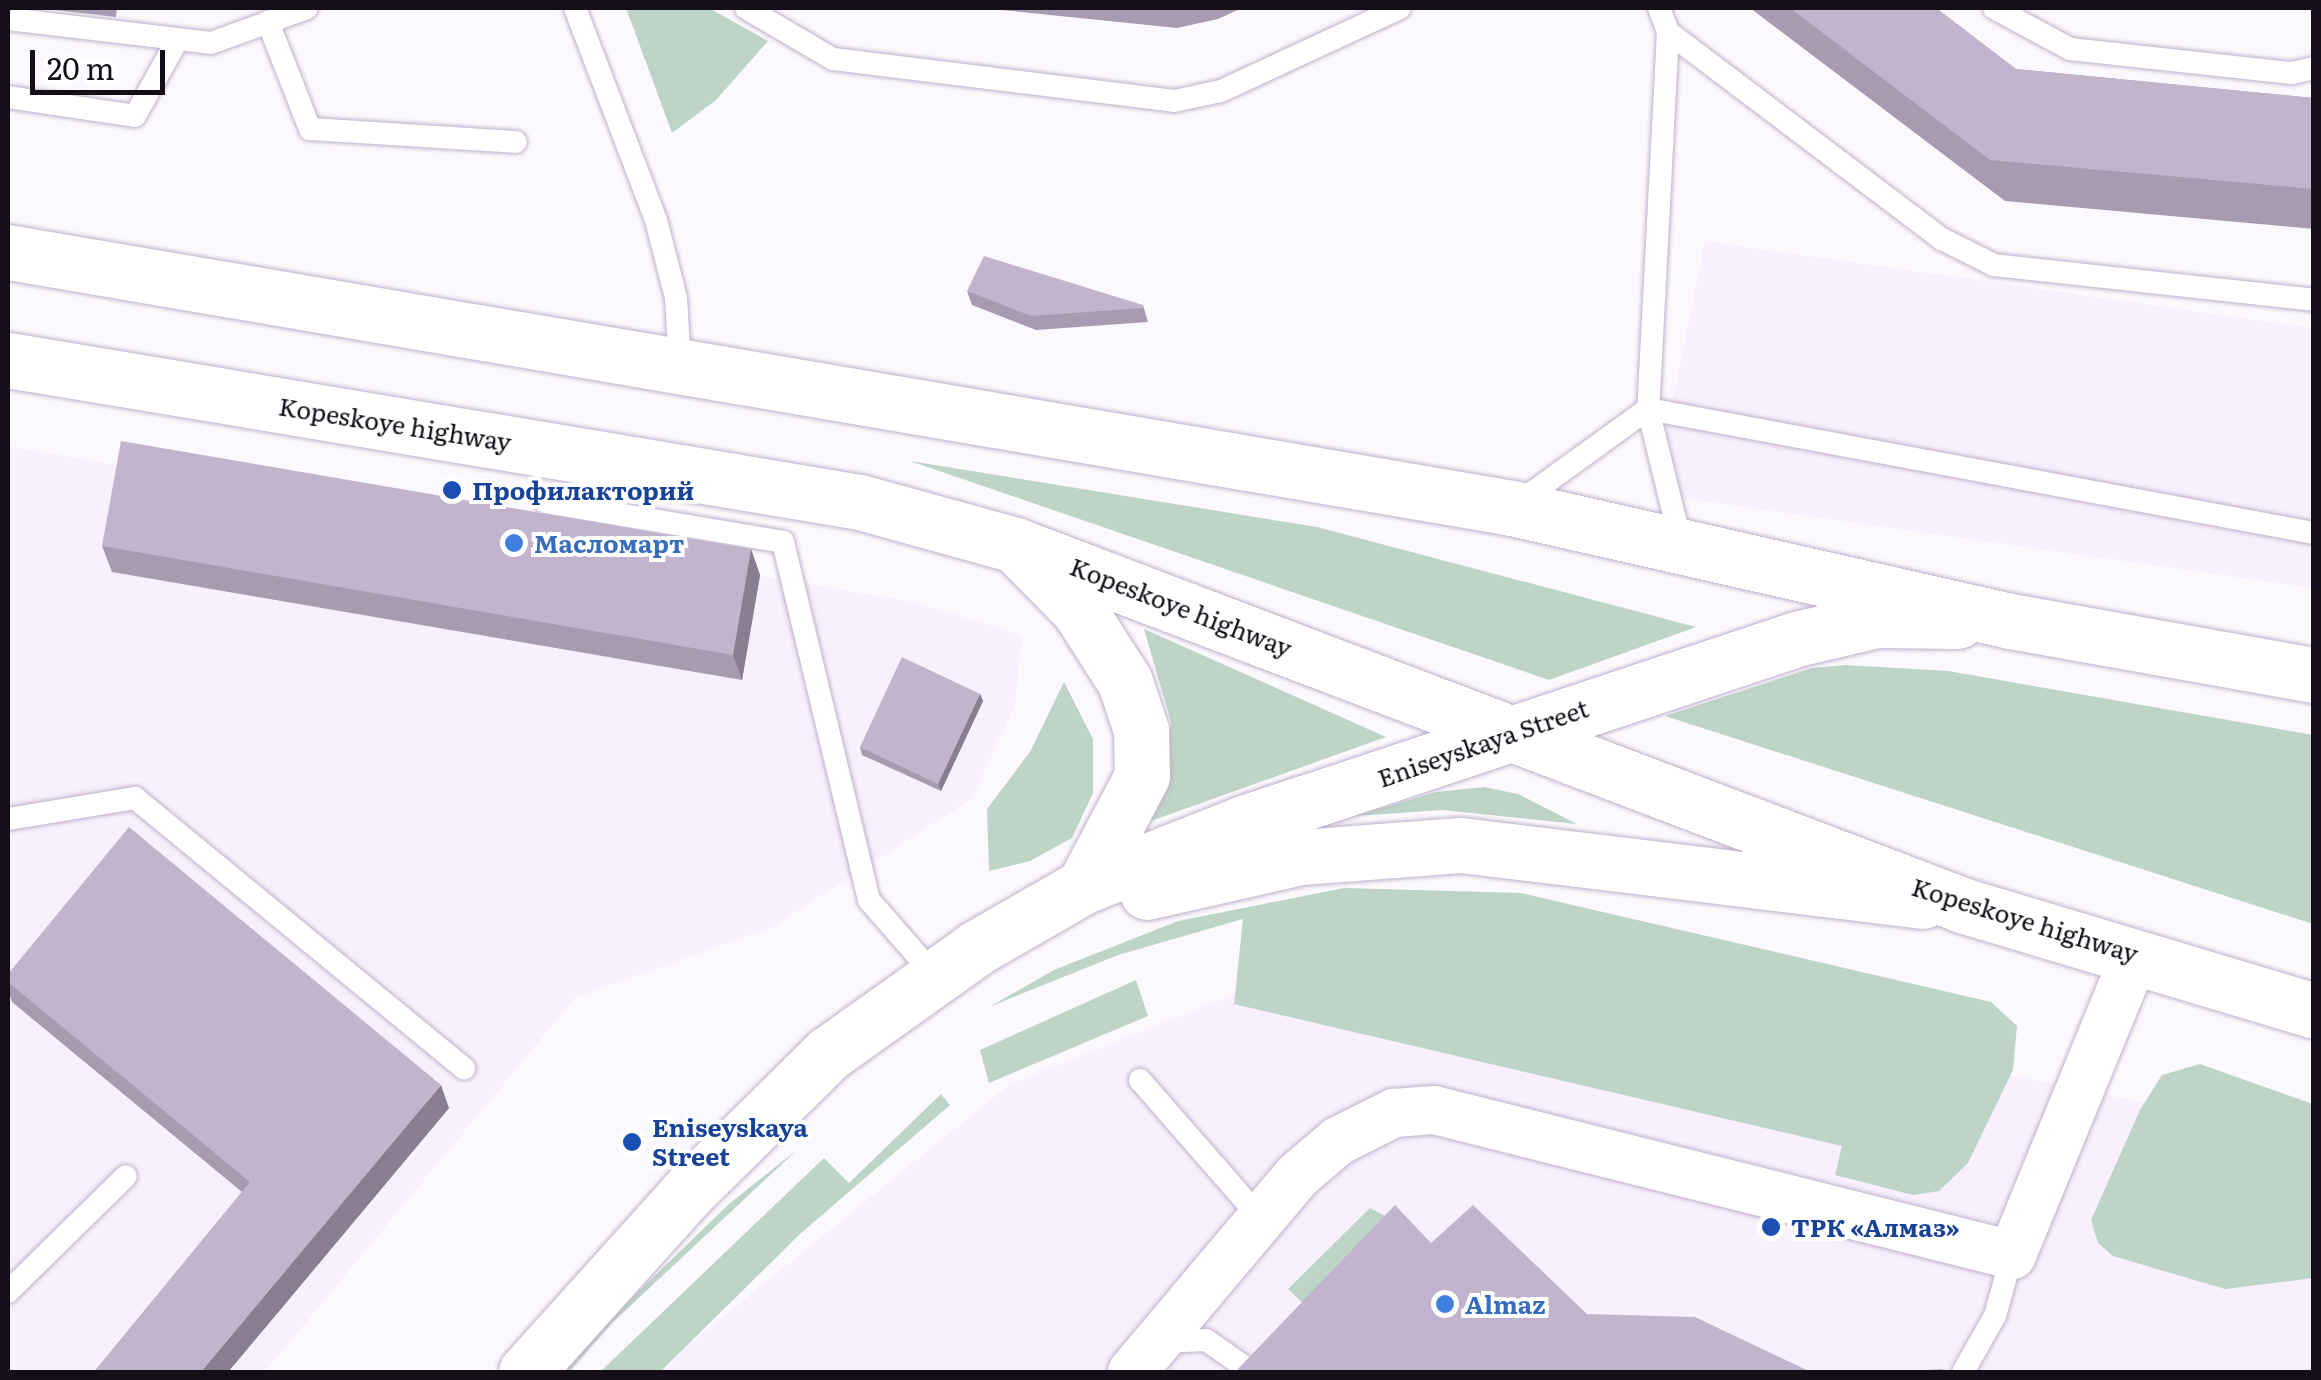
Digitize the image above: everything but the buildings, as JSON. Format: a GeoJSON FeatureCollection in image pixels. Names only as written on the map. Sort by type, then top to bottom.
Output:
{"type":"FeatureCollection","features":[{"type":"Feature","properties":{"kind":"main road"},"geometry":{"type":"LineString","coordinates":[[8,252],[1512,508],[2010,621],[2314,674]]}},
{"type":"Feature","properties":{"kind":"main road","name":"Kopeskoye highway"},"geometry":{"type":"LineString","coordinates":[[8,360],[860,502],[1015,545],[1965,906],[2314,1010]]}},
{"type":"Feature","properties":{"kind":"main road"},"geometry":{"type":"LineString","coordinates":[[1015,545],[1079,610],[1125,682],[1141,730],[1142,776],[1084,886]]}},
{"type":"Feature","properties":{"kind":"main road","name":"Eniseyskaya Street"},"geometry":{"type":"LineString","coordinates":[[526,1372],[800,1078],[956,961],[1084,886],[1244,824],[1515,732],[1844,628],[1877,620],[2010,621]]}},
{"type":"Feature","properties":{"kind":"main road","name":"Eniseyskaya Street"},"geometry":{"type":"LineString","coordinates":[[956,961],[1181,882],[1301,857],[1460,845],[1965,906]]}},
{"type":"Feature","properties":{"kind":"street"},"geometry":{"type":"LineString","coordinates":[[1146,1357],[1297,1176],[1338,1141],[1394,1113],[1434,1110],[2012,1254],[2135,955]]}},
{"type":"Feature","properties":{"kind":"lane"},"geometry":{"type":"LineString","coordinates":[[8,20],[211,43],[307,8]]}},
{"type":"Feature","properties":{"kind":"lane"},"geometry":{"type":"LineString","coordinates":[[574,8],[656,220],[676,298],[680,368]]}},
{"type":"Feature","properties":{"kind":"lane"},"geometry":{"type":"LineString","coordinates":[[746,8],[833,59],[1174,101],[1221,91],[1400,8]]}},
{"type":"Feature","properties":{"kind":"lane"},"geometry":{"type":"LineString","coordinates":[[1659,8],[1668,32],[1648,410],[1682,546]]}},
{"type":"Feature","properties":{"kind":"lane"},"geometry":{"type":"LineString","coordinates":[[1994,8],[2070,49],[2292,73],[2314,68]]}},
{"type":"Feature","properties":{"kind":"lane"},"geometry":{"type":"LineString","coordinates":[[268,22],[310,130],[516,142]]}},
{"type":"Feature","properties":{"kind":"lane"},"geometry":{"type":"LineString","coordinates":[[1668,32],[1942,239],[1994,265],[2314,300]]}},
{"type":"Feature","properties":{"kind":"lane"},"geometry":{"type":"LineString","coordinates":[[8,97],[135,116],[176,41]]}},
{"type":"Feature","properties":{"kind":"lane"},"geometry":{"type":"LineString","coordinates":[[1512,508],[1648,410],[2314,533]]}},
{"type":"Feature","properties":{"kind":"lane"},"geometry":{"type":"LineString","coordinates":[[545,502],[784,542],[868,900],[956,961]]}},
{"type":"Feature","properties":{"kind":"lane"},"geometry":{"type":"LineString","coordinates":[[8,819],[136,798],[464,1068]]}},
{"type":"Feature","properties":{"kind":"lane"},"geometry":{"type":"LineString","coordinates":[[1140,1080],[1262,1220]]}},
{"type":"Feature","properties":{"kind":"lane"},"geometry":{"type":"LineString","coordinates":[[8,1292],[126,1176]]}},
{"type":"Feature","properties":{"kind":"lane"},"geometry":{"type":"LineString","coordinates":[[1963,1372],[1994,1316],[2012,1254]]}},
{"type":"Feature","properties":{"kind":"lane"},"geometry":{"type":"LineString","coordinates":[[1146,1357],[1206,1340],[1252,1372]]}},
{"type":"Feature","properties":{"kind":"shaded area"},"geometry":{"type":"Polygon","coordinates":[[[1705,241],[2313,328],[2313,588],[1654,494],[1705,241]]]}},
{"type":"Feature","properties":{"kind":"shaded area"},"geometry":{"type":"Polygon","coordinates":[[[8,446],[918,603],[1022,635],[1015,706],[972,799],[771,928],[575,998],[265,1372],[8,1372],[8,446]]]}},
{"type":"Feature","properties":{"kind":"shaded area"},"geometry":{"type":"Polygon","coordinates":[[[1362,943],[2313,1137],[2313,1372],[664,1372],[682,1350],[1010,1084],[1362,943]]]}},
{"type":"Feature","properties":{"kind":"green space"},"geometry":{"type":"Polygon","coordinates":[[[626,8],[709,8],[768,41],[716,100],[672,133],[626,8]]]}},
{"type":"Feature","properties":{"kind":"green space"},"geometry":{"type":"Polygon","coordinates":[[[910,461],[1317,527],[1696,627],[1549,680],[910,461]]]}},
{"type":"Feature","properties":{"kind":"green space"},"geometry":{"type":"Polygon","coordinates":[[[1144,629],[1386,737],[1151,821],[1165,792],[1171,722],[1144,629]]]}},
{"type":"Feature","properties":{"kind":"green space"},"geometry":{"type":"Polygon","coordinates":[[[1846,665],[1948,671],[2313,735],[2313,924],[1665,716],[1812,668],[1846,665]]]}},
{"type":"Feature","properties":{"kind":"green space"},"geometry":{"type":"Polygon","coordinates":[[[1064,682],[1093,739],[1093,793],[1072,838],[1030,861],[989,871],[987,809],[1030,752],[1064,682]]]}},
{"type":"Feature","properties":{"kind":"green space"},"geometry":{"type":"Polygon","coordinates":[[[1484,787],[1518,794],[1577,824],[1443,810],[1355,816],[1436,792],[1484,787]]]}},
{"type":"Feature","properties":{"kind":"green space"},"geometry":{"type":"Polygon","coordinates":[[[1344,888],[1521,893],[1991,1002],[2017,1026],[2013,1070],[1968,1163],[1939,1191],[1913,1195],[1835,1175],[1842,1146],[1234,1004],[1243,919],[1118,955],[989,1007],[1054,970],[1178,921],[1344,888]]]}},
{"type":"Feature","properties":{"kind":"green space"},"geometry":{"type":"Polygon","coordinates":[[[1136,980],[1148,1016],[989,1083],[980,1050],[1136,980]]]}},
{"type":"Feature","properties":{"kind":"green space"},"geometry":{"type":"Polygon","coordinates":[[[2200,1064],[2313,1104],[2313,1278],[2225,1289],[2113,1256],[2098,1243],[2091,1220],[2140,1110],[2162,1075],[2200,1064]]]}},
{"type":"Feature","properties":{"kind":"green space"},"geometry":{"type":"Polygon","coordinates":[[[941,1094],[950,1105],[800,1234],[660,1372],[600,1372],[824,1158],[849,1183],[941,1094]]]}},
{"type":"Feature","properties":{"kind":"green space"},"geometry":{"type":"Polygon","coordinates":[[[798,1149],[612,1323],[569,1372],[555,1372],[729,1204],[798,1149]]]}},
{"type":"Feature","properties":{"kind":"green space"},"geometry":{"type":"Polygon","coordinates":[[[1370,1208],[1397,1222],[1309,1309],[1288,1289],[1370,1208]]]}},
{"type":"Feature","properties":{"kind":"place","name":"Профилакторий"},"geometry":{"type":"Point","coordinates":[452,490]}},
{"type":"Feature","properties":{"kind":"place","name":"Масломарт"},"geometry":{"type":"Point","coordinates":[514,543]}},
{"type":"Feature","properties":{"kind":"place","name":"Eniseyskaya Street"},"geometry":{"type":"Point","coordinates":[632,1142]}},
{"type":"Feature","properties":{"kind":"place","name":"ТРК «Алмаз»"},"geometry":{"type":"Point","coordinates":[1771,1227]}},
{"type":"Feature","properties":{"kind":"place","name":"Almaz"},"geometry":{"type":"Point","coordinates":[1445,1304]}}]}
